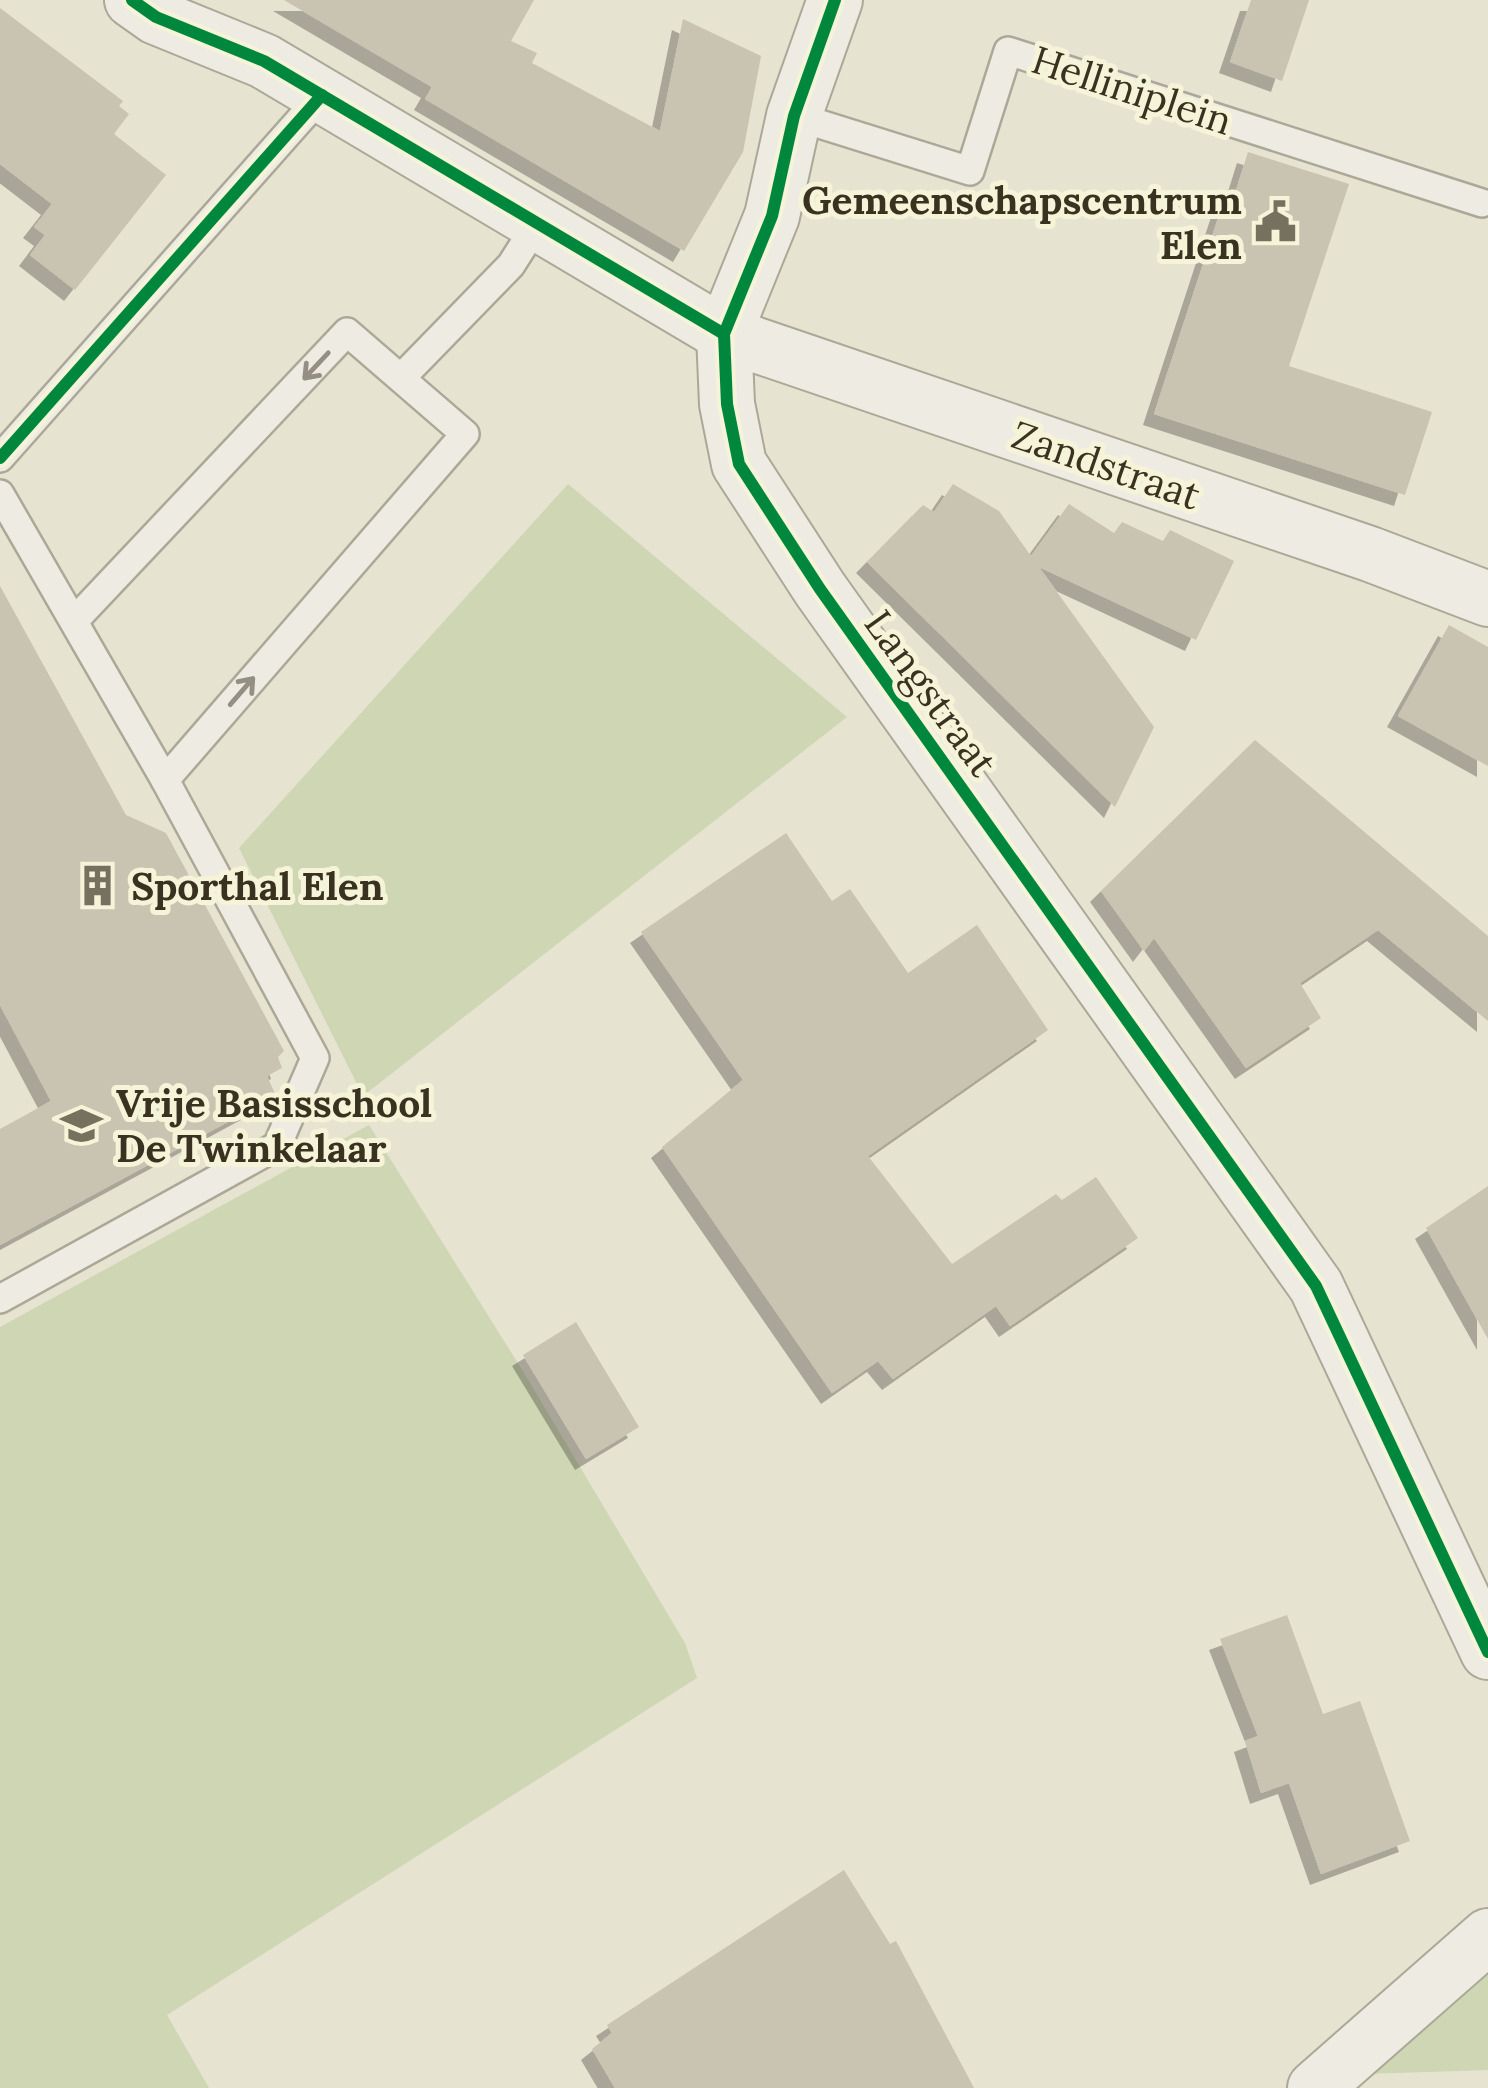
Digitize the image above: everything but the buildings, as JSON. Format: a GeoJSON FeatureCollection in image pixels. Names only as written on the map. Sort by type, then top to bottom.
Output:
{"type":"FeatureCollection","features":[{"type":"Feature","properties":{"kind":"street"},"geometry":{"type":"LineString","coordinates":[[131,0],[156,17],[264,61],[724,334],[772,216],[794,116],[835,0]]}},
{"type":"Feature","properties":{"kind":"street","name":"Zandstraat"},"geometry":{"type":"LineString","coordinates":[[724,334],[1370,554],[1488,599]]}},
{"type":"Feature","properties":{"kind":"street","name":"Langstraat"},"geometry":{"type":"LineString","coordinates":[[724,334],[727,404],[740,464],[820,589],[1316,1286],[1488,1652]]}},
{"type":"Feature","properties":{"kind":"street"},"geometry":{"type":"LineString","coordinates":[[1315,2088],[1488,1936]]}},
{"type":"Feature","properties":{"kind":"lane","name":"Helliniplein"},"geometry":{"type":"LineString","coordinates":[[794,116],[970,171],[1008,50],[1482,203]]}},
{"type":"Feature","properties":{"kind":"lane"},"geometry":{"type":"LineString","coordinates":[[0,458],[322,94]]}},
{"type":"Feature","properties":{"kind":"lane"},"geometry":{"type":"LineString","coordinates":[[401,379],[511,265],[537,224]]}},
{"type":"Feature","properties":{"kind":"lane"},"geometry":{"type":"LineString","coordinates":[[75,620],[347,332],[465,434],[165,780]]}},
{"type":"Feature","properties":{"kind":"lane"},"geometry":{"type":"LineString","coordinates":[[0,494],[165,780],[315,1058],[277,1146],[0,1299]]}},
{"type":"Feature","properties":{"kind":"green space"},"geometry":{"type":"Polygon","coordinates":[[[568,484],[847,717],[363,1096],[239,848],[568,484]]]}},
{"type":"Feature","properties":{"kind":"green space"},"geometry":{"type":"Polygon","coordinates":[[[369,1125],[685,1643],[697,1678],[167,2015],[209,2088],[0,2088],[0,1327],[369,1125]]]}},
{"type":"Feature","properties":{"kind":"green space"},"geometry":{"type":"Polygon","coordinates":[[[1488,1972],[1488,2070],[1366,2074],[1488,1972]]]}},
{"type":"Feature","properties":{"kind":"cycle path"},"geometry":{"type":"LineString","coordinates":[[132,0],[156,17],[264,61],[724,334]]}},
{"type":"Feature","properties":{"kind":"cycle path"},"geometry":{"type":"LineString","coordinates":[[835,0],[794,116],[772,216],[724,334],[727,404],[739,464],[820,589],[1316,1286],[1488,1652]]}},
{"type":"Feature","properties":{"kind":"cycle path"},"geometry":{"type":"LineString","coordinates":[[0,458],[322,95]]}},
{"type":"Feature","properties":{"kind":"place","name":"Gemeenschapscentrum Elen"},"geometry":{"type":"Point","coordinates":[1276,222]}},
{"type":"Feature","properties":{"kind":"place","name":"Sporthal Elen"},"geometry":{"type":"Point","coordinates":[97,886]}},
{"type":"Feature","properties":{"kind":"place","name":"Vrije Basisschool De Twinkelaar"},"geometry":{"type":"Point","coordinates":[82,1125]}}]}
